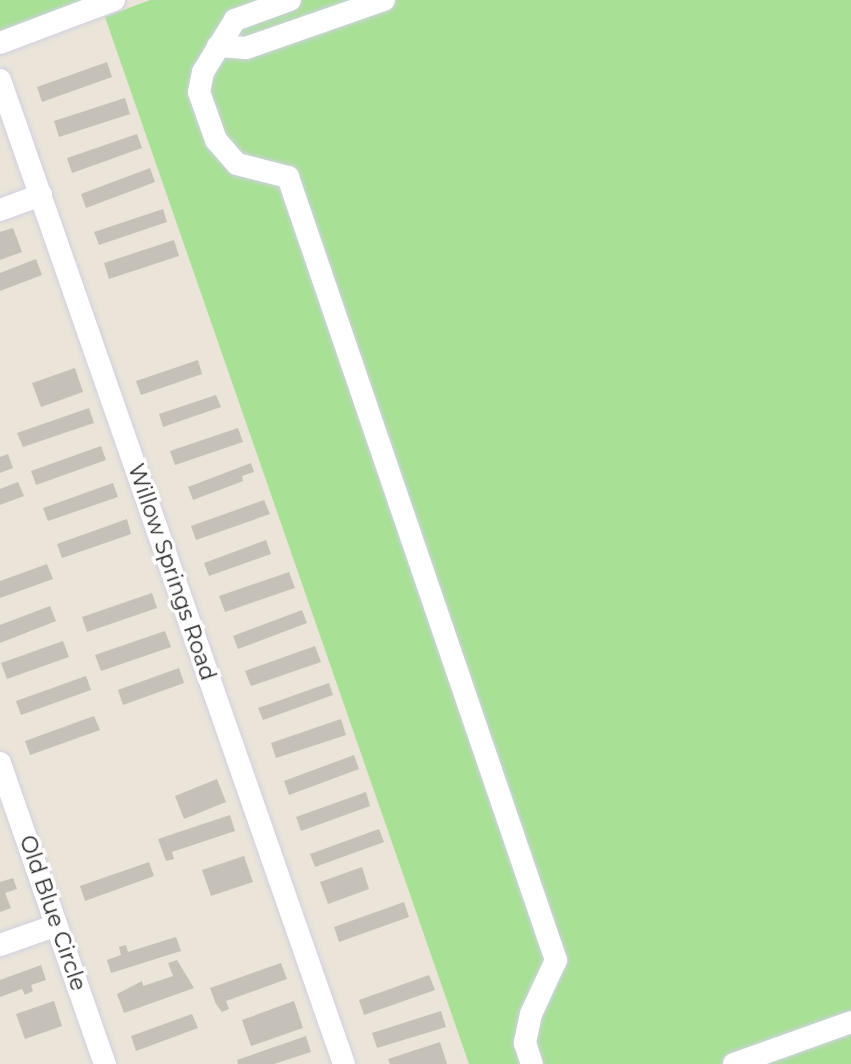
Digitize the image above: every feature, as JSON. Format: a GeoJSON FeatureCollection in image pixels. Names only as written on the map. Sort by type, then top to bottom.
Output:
{"type":"FeatureCollection","features":[{"type":"Feature","properties":{"kind":"street"},"geometry":{"type":"LineString","coordinates":[[0,43],[114,0]]}},
{"type":"Feature","properties":{"kind":"street"},"geometry":{"type":"LineString","coordinates":[[290,0],[235,20],[203,72],[199,92],[216,140],[237,164],[288,177],[556,960],[531,1014],[525,1043],[532,1064]]}},
{"type":"Feature","properties":{"kind":"street"},"geometry":{"type":"LineString","coordinates":[[218,46],[246,48],[384,0]]}},
{"type":"Feature","properties":{"kind":"street","name":"Willow Springs Road"},"geometry":{"type":"LineString","coordinates":[[0,80],[344,1064]]}},
{"type":"Feature","properties":{"kind":"street"},"geometry":{"type":"LineString","coordinates":[[0,210],[41,195]]}},
{"type":"Feature","properties":{"kind":"street","name":"Old Blue Circle"},"geometry":{"type":"LineString","coordinates":[[0,763],[105,1064]]}},
{"type":"Feature","properties":{"kind":"street"},"geometry":{"type":"LineString","coordinates":[[0,945],[57,925]]}},
{"type":"Feature","properties":{"kind":"street"},"geometry":{"type":"LineString","coordinates":[[734,1064],[851,1022]]}},
{"type":"Feature","properties":{"kind":"green space"},"geometry":{"type":"Polygon","coordinates":[[[0,0],[82,0],[0,31],[0,0]]]}},
{"type":"Feature","properties":{"kind":"green space"},"geometry":{"type":"Polygon","coordinates":[[[150,0],[851,0],[851,1064],[469,1064],[105,17],[150,0]]]}},
{"type":"Feature","properties":{"kind":"building"},"geometry":{"type":"Polygon","coordinates":[[[107,62],[112,77],[42,102],[37,87],[107,62]]]}},
{"type":"Feature","properties":{"kind":"building"},"geometry":{"type":"Polygon","coordinates":[[[125,98],[130,114],[59,137],[54,121],[125,98]]]}},
{"type":"Feature","properties":{"kind":"building"},"geometry":{"type":"Polygon","coordinates":[[[137,134],[142,148],[72,173],[67,158],[137,134]]]}},
{"type":"Feature","properties":{"kind":"building"},"geometry":{"type":"Polygon","coordinates":[[[150,168],[155,182],[86,208],[81,194],[150,168]]]}},
{"type":"Feature","properties":{"kind":"building"},"geometry":{"type":"Polygon","coordinates":[[[163,209],[167,222],[99,245],[94,232],[163,209]]]}},
{"type":"Feature","properties":{"kind":"building"},"geometry":{"type":"Polygon","coordinates":[[[13,228],[22,252],[0,260],[0,232],[13,228]]]}},
{"type":"Feature","properties":{"kind":"building"},"geometry":{"type":"Polygon","coordinates":[[[174,240],[179,256],[109,279],[104,263],[174,240]]]}},
{"type":"Feature","properties":{"kind":"building"},"geometry":{"type":"Polygon","coordinates":[[[36,259],[42,275],[0,291],[0,273],[36,259]]]}},
{"type":"Feature","properties":{"kind":"building"},"geometry":{"type":"Polygon","coordinates":[[[198,360],[202,374],[141,395],[136,381],[198,360]]]}},
{"type":"Feature","properties":{"kind":"building"},"geometry":{"type":"Polygon","coordinates":[[[75,368],[83,392],[41,407],[32,383],[75,368]]]}},
{"type":"Feature","properties":{"kind":"building"},"geometry":{"type":"Polygon","coordinates":[[[216,395],[221,407],[163,427],[159,414],[216,395]]]}},
{"type":"Feature","properties":{"kind":"building"},"geometry":{"type":"Polygon","coordinates":[[[89,408],[94,423],[23,447],[17,433],[89,408]]]}},
{"type":"Feature","properties":{"kind":"building"},"geometry":{"type":"Polygon","coordinates":[[[238,428],[243,442],[175,465],[170,451],[238,428]]]}},
{"type":"Feature","properties":{"kind":"building"},"geometry":{"type":"Polygon","coordinates":[[[101,446],[106,460],[36,485],[31,471],[101,446]]]}},
{"type":"Feature","properties":{"kind":"building"},"geometry":{"type":"Polygon","coordinates":[[[8,454],[13,468],[0,473],[0,457],[8,454]]]}},
{"type":"Feature","properties":{"kind":"building"},"geometry":{"type":"Polygon","coordinates":[[[251,463],[254,472],[242,476],[243,481],[193,500],[188,487],[251,463]]]}},
{"type":"Feature","properties":{"kind":"building"},"geometry":{"type":"Polygon","coordinates":[[[18,482],[24,496],[0,505],[0,489],[18,482]]]}},
{"type":"Feature","properties":{"kind":"building"},"geometry":{"type":"Polygon","coordinates":[[[113,483],[118,497],[48,521],[43,508],[113,483]]]}},
{"type":"Feature","properties":{"kind":"building"},"geometry":{"type":"Polygon","coordinates":[[[264,500],[270,514],[196,540],[191,526],[264,500]]]}},
{"type":"Feature","properties":{"kind":"building"},"geometry":{"type":"Polygon","coordinates":[[[127,519],[131,534],[62,558],[57,544],[127,519]]]}},
{"type":"Feature","properties":{"kind":"building"},"geometry":{"type":"Polygon","coordinates":[[[266,540],[271,554],[209,576],[204,563],[266,540]]]}},
{"type":"Feature","properties":{"kind":"building"},"geometry":{"type":"Polygon","coordinates":[[[47,564],[53,579],[0,598],[0,581],[47,564]]]}},
{"type":"Feature","properties":{"kind":"building"},"geometry":{"type":"Polygon","coordinates":[[[289,572],[295,588],[225,612],[219,596],[289,572]]]}},
{"type":"Feature","properties":{"kind":"building"},"geometry":{"type":"Polygon","coordinates":[[[152,593],[157,608],[87,632],[82,617],[152,593]]]}},
{"type":"Feature","properties":{"kind":"building"},"geometry":{"type":"Polygon","coordinates":[[[50,606],[56,621],[0,643],[0,625],[50,606]]]}},
{"type":"Feature","properties":{"kind":"building"},"geometry":{"type":"Polygon","coordinates":[[[302,610],[307,623],[238,649],[233,636],[302,610]]]}},
{"type":"Feature","properties":{"kind":"building"},"geometry":{"type":"Polygon","coordinates":[[[165,631],[171,647],[101,671],[95,655],[165,631]]]}},
{"type":"Feature","properties":{"kind":"building"},"geometry":{"type":"Polygon","coordinates":[[[63,641],[69,657],[7,679],[1,663],[63,641]]]}},
{"type":"Feature","properties":{"kind":"building"},"geometry":{"type":"Polygon","coordinates":[[[315,646],[321,662],[251,686],[245,671],[315,646]]]}},
{"type":"Feature","properties":{"kind":"building"},"geometry":{"type":"Polygon","coordinates":[[[179,668],[184,683],[123,705],[118,690],[179,668]]]}},
{"type":"Feature","properties":{"kind":"building"},"geometry":{"type":"Polygon","coordinates":[[[86,676],[91,690],[21,715],[16,701],[86,676]]]}},
{"type":"Feature","properties":{"kind":"building"},"geometry":{"type":"Polygon","coordinates":[[[329,683],[333,695],[263,720],[258,708],[329,683]]]}},
{"type":"Feature","properties":{"kind":"building"},"geometry":{"type":"Polygon","coordinates":[[[94,716],[100,730],[30,755],[25,741],[94,716]]]}},
{"type":"Feature","properties":{"kind":"building"},"geometry":{"type":"Polygon","coordinates":[[[341,719],[346,735],[276,758],[271,743],[341,719]]]}},
{"type":"Feature","properties":{"kind":"building"},"geometry":{"type":"Polygon","coordinates":[[[354,755],[359,769],[289,795],[284,781],[354,755]]]}},
{"type":"Feature","properties":{"kind":"building"},"geometry":{"type":"Polygon","coordinates":[[[217,779],[226,802],[184,819],[175,796],[217,779]]]}},
{"type":"Feature","properties":{"kind":"building"},"geometry":{"type":"Polygon","coordinates":[[[366,792],[370,806],[301,831],[296,817],[366,792]]]}},
{"type":"Feature","properties":{"kind":"building"},"geometry":{"type":"Polygon","coordinates":[[[230,815],[235,831],[172,852],[174,859],[166,861],[158,839],[230,815]]]}},
{"type":"Feature","properties":{"kind":"building"},"geometry":{"type":"Polygon","coordinates":[[[379,829],[384,842],[315,867],[310,854],[379,829]]]}},
{"type":"Feature","properties":{"kind":"building"},"geometry":{"type":"Polygon","coordinates":[[[244,856],[253,882],[211,896],[202,870],[244,856]]]}},
{"type":"Feature","properties":{"kind":"building"},"geometry":{"type":"Polygon","coordinates":[[[149,862],[154,876],[85,901],[80,886],[149,862]]]}},
{"type":"Feature","properties":{"kind":"building"},"geometry":{"type":"Polygon","coordinates":[[[362,867],[369,889],[328,904],[320,882],[362,867]]]}},
{"type":"Feature","properties":{"kind":"building"},"geometry":{"type":"Polygon","coordinates":[[[13,878],[17,889],[5,893],[11,908],[0,912],[0,882],[13,878]]]}},
{"type":"Feature","properties":{"kind":"building"},"geometry":{"type":"Polygon","coordinates":[[[404,902],[409,917],[339,942],[334,927],[404,902]]]}},
{"type":"Feature","properties":{"kind":"building"},"geometry":{"type":"Polygon","coordinates":[[[176,937],[181,951],[111,973],[107,960],[121,955],[119,947],[126,945],[128,952],[176,937]]]}},
{"type":"Feature","properties":{"kind":"building"},"geometry":{"type":"Polygon","coordinates":[[[177,960],[194,988],[124,1013],[117,994],[142,981],[143,986],[173,976],[168,963],[177,960]]]}},
{"type":"Feature","properties":{"kind":"building"},"geometry":{"type":"Polygon","coordinates":[[[281,963],[287,979],[226,1001],[229,1009],[222,1012],[216,1004],[210,988],[281,963]]]}},
{"type":"Feature","properties":{"kind":"building"},"geometry":{"type":"Polygon","coordinates":[[[41,965],[46,980],[31,985],[33,991],[25,995],[22,989],[0,997],[0,980],[41,965]]]}},
{"type":"Feature","properties":{"kind":"building"},"geometry":{"type":"Polygon","coordinates":[[[429,975],[435,990],[364,1015],[359,1000],[429,975]]]}},
{"type":"Feature","properties":{"kind":"building"},"geometry":{"type":"Polygon","coordinates":[[[54,1001],[62,1026],[25,1039],[16,1014],[54,1001]]]}},
{"type":"Feature","properties":{"kind":"building"},"geometry":{"type":"Polygon","coordinates":[[[294,1001],[303,1028],[251,1046],[242,1020],[294,1001]]]}},
{"type":"Feature","properties":{"kind":"building"},"geometry":{"type":"Polygon","coordinates":[[[441,1011],[446,1027],[377,1048],[372,1033],[441,1011]]]}},
{"type":"Feature","properties":{"kind":"building"},"geometry":{"type":"Polygon","coordinates":[[[192,1014],[198,1028],[136,1051],[131,1036],[192,1014]]]}},
{"type":"Feature","properties":{"kind":"building"},"geometry":{"type":"Polygon","coordinates":[[[306,1036],[311,1052],[274,1064],[238,1064],[237,1060],[306,1036]]]}},
{"type":"Feature","properties":{"kind":"building"},"geometry":{"type":"Polygon","coordinates":[[[440,1042],[447,1064],[390,1064],[388,1059],[440,1042]]]}}]}
